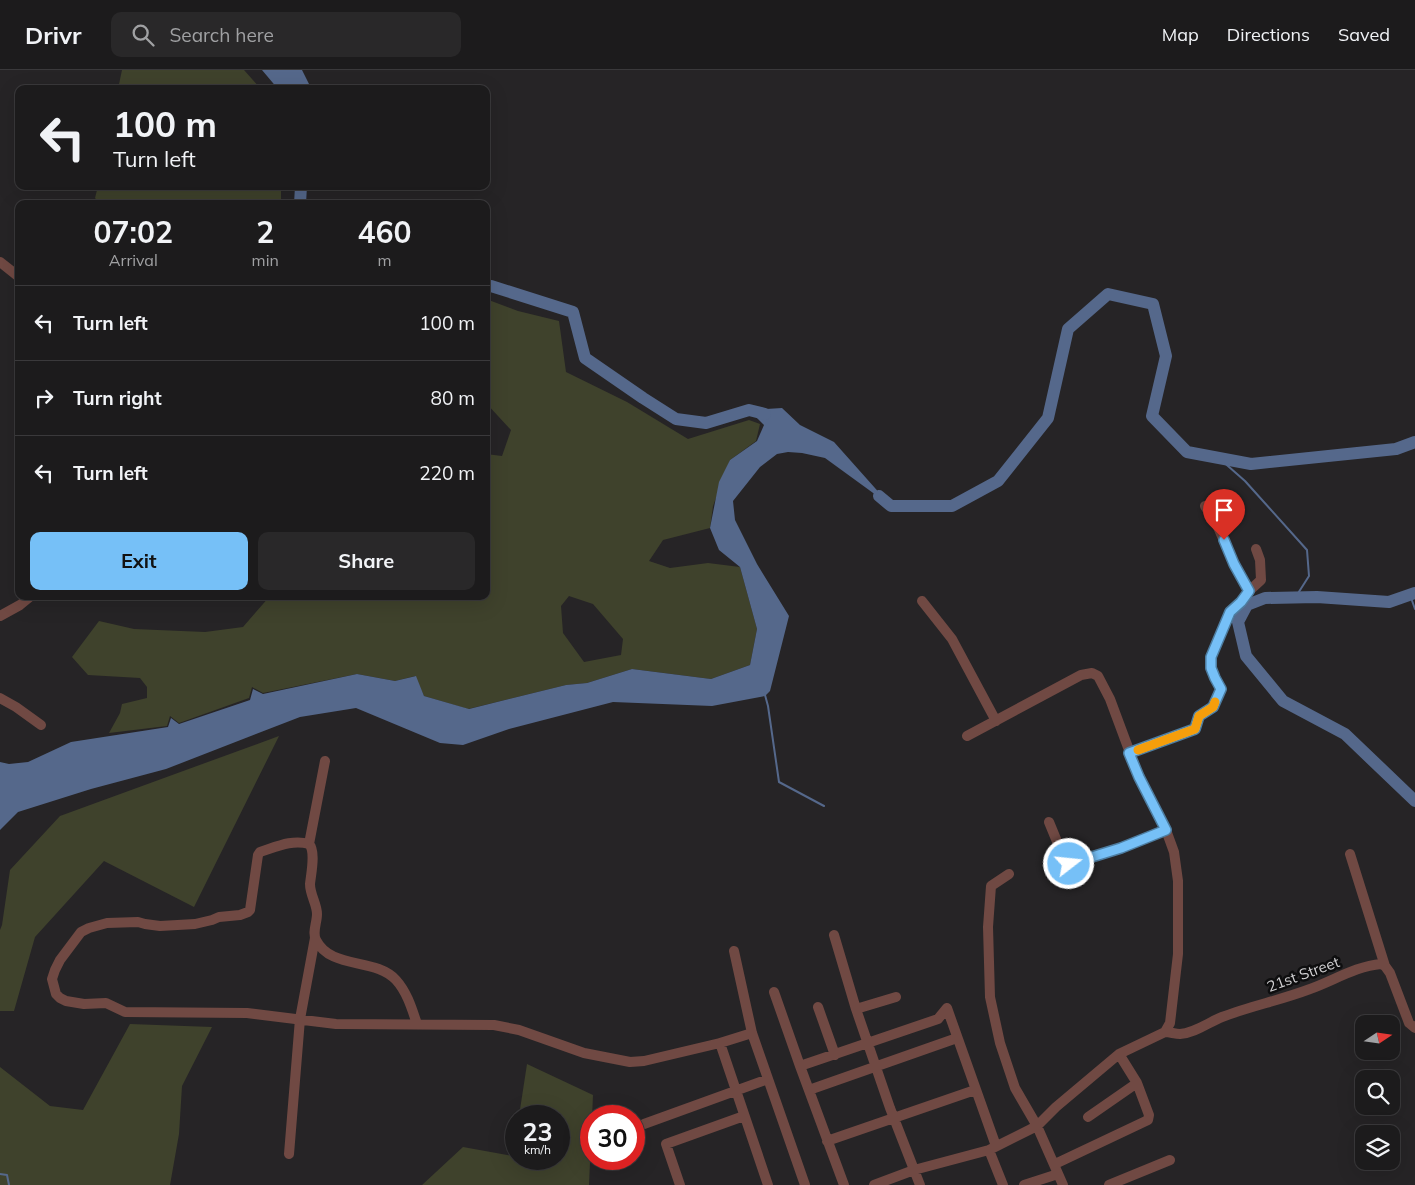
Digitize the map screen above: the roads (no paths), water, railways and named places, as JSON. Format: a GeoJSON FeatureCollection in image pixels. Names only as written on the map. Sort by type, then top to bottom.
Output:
{"type":"FeatureCollection","features":[{"type":"Feature","properties":{"kind":"street"},"geometry":{"type":"LineString","coordinates":[[0,262],[15,274]]}},
{"type":"Feature","properties":{"kind":"street"},"geometry":{"type":"LineString","coordinates":[[1205,506],[1218,527],[1234,564],[1249,591]]}},
{"type":"Feature","properties":{"kind":"street"},"geometry":{"type":"LineString","coordinates":[[1129,753],[1195,729],[1199,716],[1213,707],[1221,689],[1211,668],[1211,657],[1230,612],[1261,580],[1260,560],[1256,549]]}},
{"type":"Feature","properties":{"kind":"street"},"geometry":{"type":"LineString","coordinates":[[0,616],[20,606],[27,600]]}},
{"type":"Feature","properties":{"kind":"street"},"geometry":{"type":"LineString","coordinates":[[922,601],[952,639],[996,721]]}},
{"type":"Feature","properties":{"kind":"street"},"geometry":{"type":"LineString","coordinates":[[874,1185],[914,1170],[992,1148],[1037,1126],[1056,1106],[1119,1054],[1165,1032],[1170,1023],[1178,954],[1178,881],[1174,852],[1166,830],[1139,777],[1110,699],[1098,676],[1092,673],[1070,680],[967,736]]}},
{"type":"Feature","properties":{"kind":"street"},"geometry":{"type":"LineString","coordinates":[[0,698],[41,724]]}},
{"type":"Feature","properties":{"kind":"street"},"geometry":{"type":"LineString","coordinates":[[309,844],[325,761]]}},
{"type":"Feature","properties":{"kind":"street"},"geometry":{"type":"LineString","coordinates":[[1049,822],[1069,864],[1121,848],[1166,830]]}},
{"type":"Feature","properties":{"kind":"street"},"geometry":{"type":"LineString","coordinates":[[289,1154],[300,1019],[315,938],[317,912],[310,887],[313,850],[309,844],[302,842],[288,843],[260,852],[250,910],[248,912],[240,915],[219,917],[195,924],[160,926],[138,922],[107,923],[81,932],[60,960],[52,979],[56,994],[60,998],[84,1004],[106,1004],[125,1012],[247,1013],[300,1019],[336,1024],[494,1026],[519,1030],[584,1053],[630,1062],[644,1061],[720,1043],[752,1033]]}},
{"type":"Feature","properties":{"kind":"street"},"geometry":{"type":"LineString","coordinates":[[1350,854],[1385,966],[1390,973],[1409,1023],[1415,1028]]}},
{"type":"Feature","properties":{"kind":"street"},"geometry":{"type":"LineString","coordinates":[[1009,874],[991,886],[988,928],[990,997],[1000,1043],[1015,1088],[1037,1126],[1063,1185]]}},
{"type":"Feature","properties":{"kind":"street"},"geometry":{"type":"LineString","coordinates":[[834,935],[856,1009],[920,1185]]}},
{"type":"Feature","properties":{"kind":"street"},"geometry":{"type":"LineString","coordinates":[[315,938],[325,953],[380,969],[395,979],[411,1006],[417,1024]]}},
{"type":"Feature","properties":{"kind":"street"},"geometry":{"type":"LineString","coordinates":[[734,952],[752,1033],[805,1185]]}},
{"type":"Feature","properties":{"kind":"street","name":"21st Street"},"geometry":{"type":"LineString","coordinates":[[1165,1032],[1180,1034],[1234,1012],[1324,984],[1353,971],[1376,964],[1385,966]]}},
{"type":"Feature","properties":{"kind":"street"},"geometry":{"type":"LineString","coordinates":[[774,992],[844,1185]]}},
{"type":"Feature","properties":{"kind":"street"},"geometry":{"type":"LineString","coordinates":[[856,1009],[896,997]]}},
{"type":"Feature","properties":{"kind":"street"},"geometry":{"type":"LineString","coordinates":[[818,1007],[835,1055]]}},
{"type":"Feature","properties":{"kind":"street"},"geometry":{"type":"LineString","coordinates":[[800,1066],[938,1019],[947,1008],[975,1090],[1003,1185]]}},
{"type":"Feature","properties":{"kind":"street"},"geometry":{"type":"LineString","coordinates":[[809,1090],[957,1038]]}},
{"type":"Feature","properties":{"kind":"street"},"geometry":{"type":"LineString","coordinates":[[720,1043],[768,1185]]}},
{"type":"Feature","properties":{"kind":"street"},"geometry":{"type":"LineString","coordinates":[[1024,1185],[1148,1120],[1149,1114],[1137,1083],[1119,1054]]}},
{"type":"Feature","properties":{"kind":"street"},"geometry":{"type":"LineString","coordinates":[[645,1124],[768,1079]]}},
{"type":"Feature","properties":{"kind":"street"},"geometry":{"type":"LineString","coordinates":[[1088,1117],[1137,1083]]}},
{"type":"Feature","properties":{"kind":"street"},"geometry":{"type":"LineString","coordinates":[[827,1141],[975,1090]]}},
{"type":"Feature","properties":{"kind":"street"},"geometry":{"type":"LineString","coordinates":[[680,1185],[666,1144],[744,1116]]}},
{"type":"Feature","properties":{"kind":"street"},"geometry":{"type":"LineString","coordinates":[[1109,1185],[1170,1160]]}},
{"type":"Feature","properties":{"kind":"water"},"geometry":{"type":"Polygon","coordinates":[[[262,70],[302,70],[310,85],[275,85],[262,70]]]}},
{"type":"Feature","properties":{"kind":"water"},"geometry":{"type":"Polygon","coordinates":[[[782,408],[800,425],[834,442],[891,506],[825,458],[788,452],[777,454],[760,467],[733,501],[735,520],[757,564],[789,616],[770,691],[765,696],[712,706],[613,702],[509,729],[463,745],[440,743],[356,708],[300,717],[166,769],[91,789],[18,812],[0,830],[0,762],[9,764],[28,762],[71,742],[168,727],[171,718],[179,724],[250,700],[253,689],[263,694],[357,674],[395,681],[416,676],[424,696],[469,709],[566,685],[587,683],[632,669],[711,679],[750,665],[757,629],[740,567],[719,550],[710,528],[719,482],[730,460],[757,441],[764,425],[749,410],[782,408]]]}},
{"type":"Feature","properties":{"kind":"waterway"},"geometry":{"type":"LineString","coordinates":[[300,200],[301,190]]}},
{"type":"Feature","properties":{"kind":"waterway"},"geometry":{"type":"LineString","coordinates":[[490,286],[573,312],[585,358],[676,419],[706,423],[749,410],[765,414]]}},
{"type":"Feature","properties":{"kind":"waterway"},"geometry":{"type":"LineString","coordinates":[[879,496],[891,506],[952,506],[998,481],[1048,418],[1068,329],[1108,294],[1153,304],[1166,356],[1152,416],[1187,452],[1251,464],[1396,449],[1415,442]]}},
{"type":"Feature","properties":{"kind":"waterway"},"geometry":{"type":"LineString","coordinates":[[1220,459],[1245,481],[1307,550],[1309,576],[1295,598]]}},
{"type":"Feature","properties":{"kind":"waterway"},"geometry":{"type":"LineString","coordinates":[[1415,593],[1389,602],[1317,597],[1265,598],[1247,605],[1238,622],[1246,656],[1283,701],[1345,734],[1415,801]]}},
{"type":"Feature","properties":{"kind":"waterway"},"geometry":{"type":"LineString","coordinates":[[1410,595],[1415,609]]}},
{"type":"Feature","properties":{"kind":"waterway"},"geometry":{"type":"LineString","coordinates":[[765,695],[779,782],[824,806]]}},
{"type":"Feature","properties":{"kind":"waterway"},"geometry":{"type":"LineString","coordinates":[[0,1174],[7,1175],[9,1185]]}}]}
